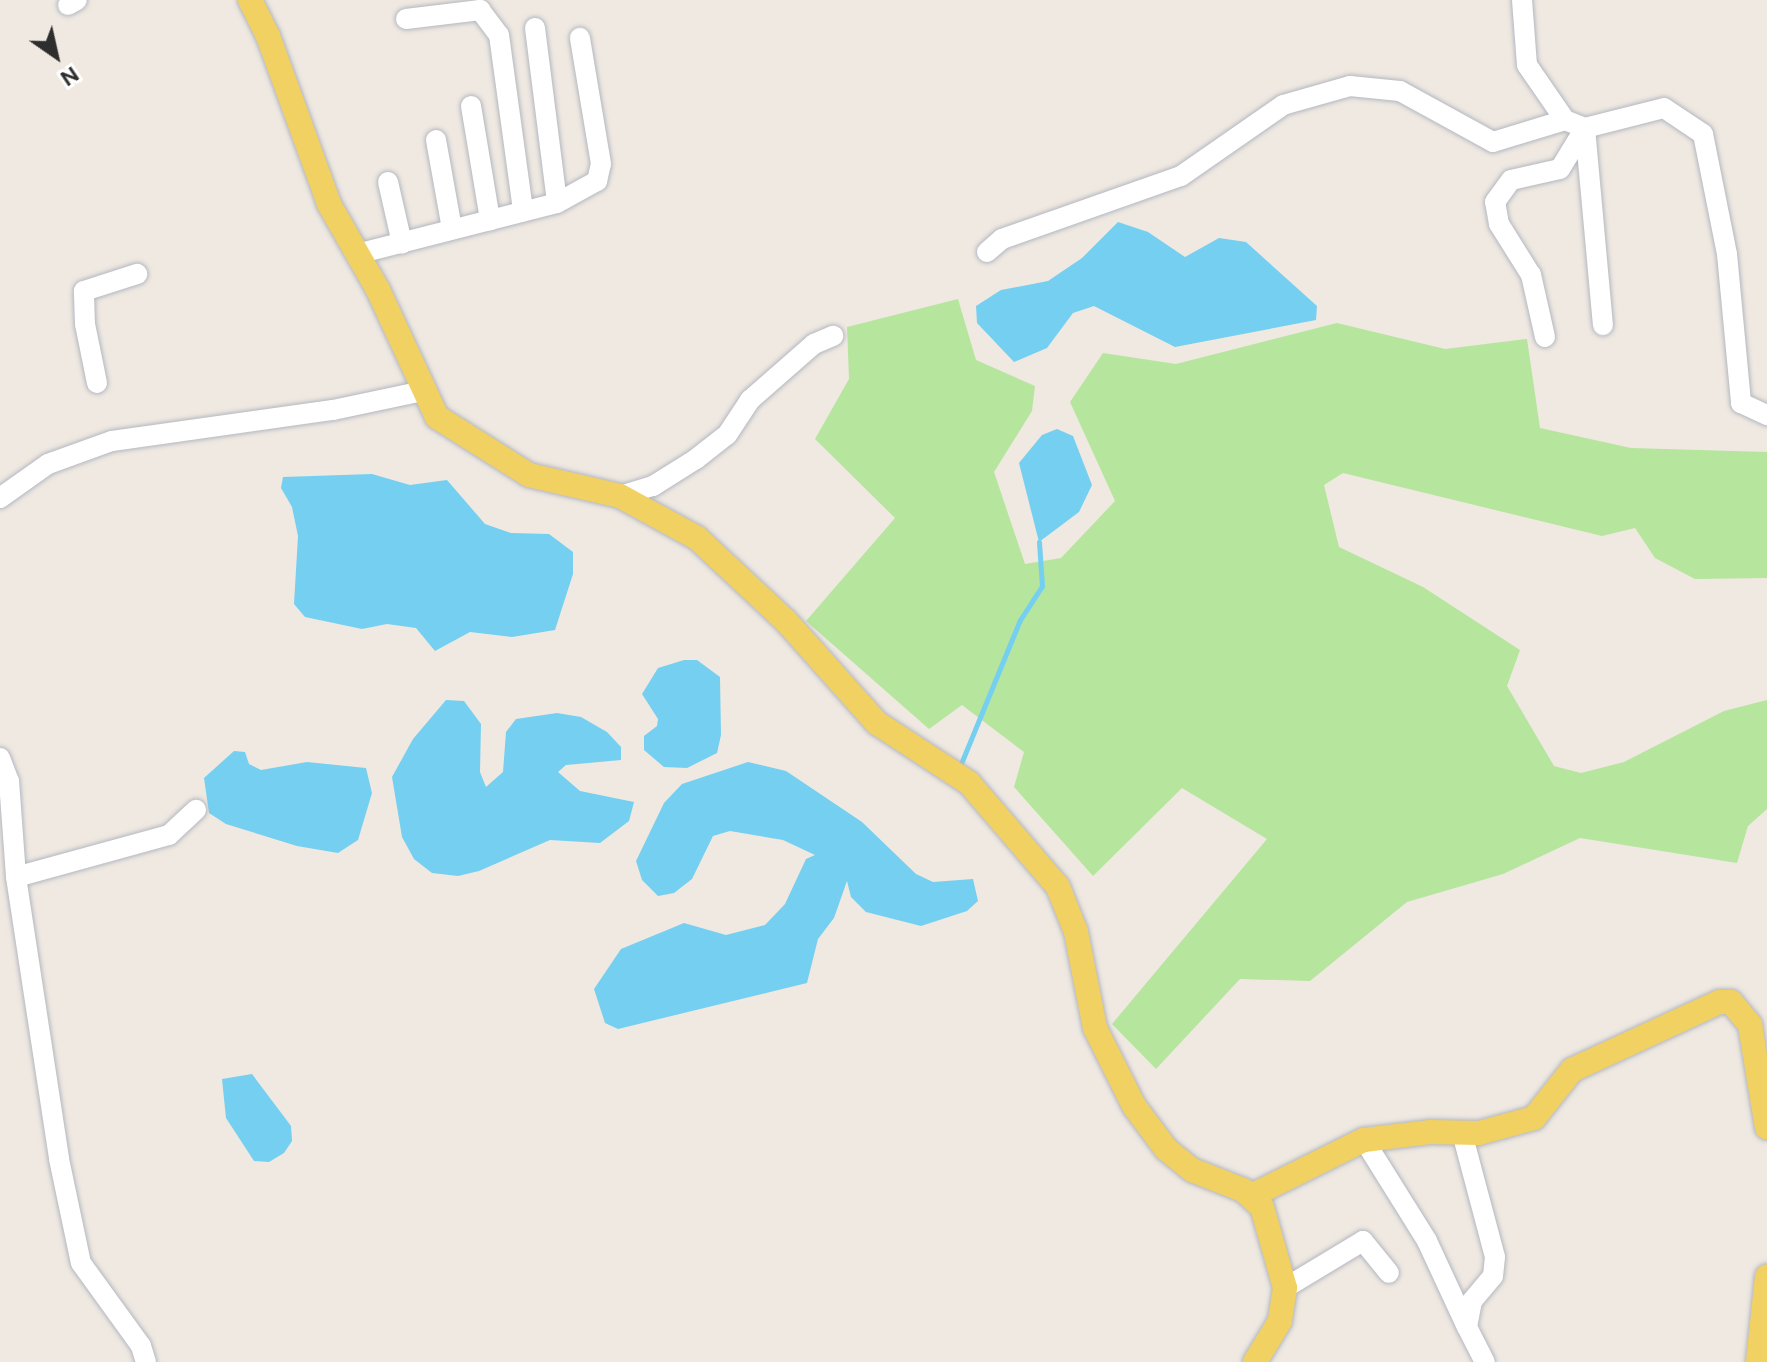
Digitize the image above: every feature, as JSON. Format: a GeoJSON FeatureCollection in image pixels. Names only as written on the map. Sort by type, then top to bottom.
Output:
{"type":"FeatureCollection","features":[{"type":"Feature","properties":{"kind":"main road"},"geometry":{"type":"LineString","coordinates":[[250,0],[268,36],[329,204],[437,417],[529,475],[620,496],[697,538],[786,621],[877,723],[969,783],[1067,904],[1095,1028],[1134,1106],[1166,1149],[1192,1170],[1253,1195],[1275,1245],[1285,1288],[1280,1321],[1255,1362]]}},
{"type":"Feature","properties":{"kind":"main road"},"geometry":{"type":"LineString","coordinates":[[1253,1195],[1364,1140],[1415,1132],[1462,1133],[1534,1118],[1572,1070],[1688,1013],[1731,1002],[1750,1025],[1767,1128]]}},
{"type":"Feature","properties":{"kind":"main road"},"geometry":{"type":"LineString","coordinates":[[1758,1362],[1767,1276]]}},
{"type":"Feature","properties":{"kind":"street"},"geometry":{"type":"LineString","coordinates":[[1522,0],[1527,65],[1565,120],[1585,128],[1664,108],[1703,134],[1727,254],[1741,403],[1767,415]]}},
{"type":"Feature","properties":{"kind":"street"},"geometry":{"type":"LineString","coordinates":[[406,19],[480,10],[499,35],[523,211]]}},
{"type":"Feature","properties":{"kind":"street"},"geometry":{"type":"LineString","coordinates":[[535,28],[557,203]]}},
{"type":"Feature","properties":{"kind":"street"},"geometry":{"type":"LineString","coordinates":[[357,254],[557,203],[597,181],[601,164],[580,38]]}},
{"type":"Feature","properties":{"kind":"street"},"geometry":{"type":"LineString","coordinates":[[987,252],[1002,239],[1181,176],[1283,105],[1350,86],[1400,91],[1493,142],[1565,120]]}},
{"type":"Feature","properties":{"kind":"street"},"geometry":{"type":"LineString","coordinates":[[471,106],[490,220]]}},
{"type":"Feature","properties":{"kind":"street"},"geometry":{"type":"LineString","coordinates":[[1585,128],[1603,325]]}},
{"type":"Feature","properties":{"kind":"street"},"geometry":{"type":"LineString","coordinates":[[1545,337],[1531,275],[1499,224],[1495,202],[1511,180],[1560,169],[1585,128]]}},
{"type":"Feature","properties":{"kind":"street"},"geometry":{"type":"LineString","coordinates":[[436,140],[452,229]]}},
{"type":"Feature","properties":{"kind":"street"},"geometry":{"type":"LineString","coordinates":[[388,182],[402,243]]}},
{"type":"Feature","properties":{"kind":"street"},"geometry":{"type":"LineString","coordinates":[[97,383],[85,324],[84,291],[137,274]]}},
{"type":"Feature","properties":{"kind":"street"},"geometry":{"type":"LineString","coordinates":[[620,496],[653,486],[696,459],[727,435],[750,400],[814,344],[833,336]]}},
{"type":"Feature","properties":{"kind":"street"},"geometry":{"type":"LineString","coordinates":[[0,498],[48,464],[112,441],[333,410],[423,391]]}},
{"type":"Feature","properties":{"kind":"street"},"geometry":{"type":"LineString","coordinates":[[0,758],[9,781],[16,877],[59,1159],[81,1263],[141,1346],[146,1362]]}},
{"type":"Feature","properties":{"kind":"street"},"geometry":{"type":"LineString","coordinates":[[16,877],[169,835],[196,810]]}},
{"type":"Feature","properties":{"kind":"street"},"geometry":{"type":"LineString","coordinates":[[1462,1133],[1495,1257],[1493,1276],[1472,1301],[1467,1327]]}},
{"type":"Feature","properties":{"kind":"street"},"geometry":{"type":"LineString","coordinates":[[1364,1140],[1427,1241],[1467,1327],[1471,1343],[1485,1362]]}},
{"type":"Feature","properties":{"kind":"street"},"geometry":{"type":"LineString","coordinates":[[1285,1288],[1363,1241],[1389,1273]]}},
{"type":"Feature","properties":{"kind":"green space"},"geometry":{"type":"Polygon","coordinates":[[[958,299],[976,360],[1035,386],[1032,411],[994,472],[1025,564],[1061,558],[1115,501],[1070,402],[1103,353],[1176,364],[1337,323],[1445,349],[1527,339],[1540,428],[1631,448],[1767,452],[1767,578],[1695,579],[1655,558],[1635,528],[1602,536],[1343,473],[1324,485],[1339,547],[1423,587],[1520,650],[1507,686],[1554,766],[1581,773],[1624,762],[1724,711],[1767,700],[1767,809],[1748,826],[1737,863],[1580,838],[1503,874],[1407,902],[1310,981],[1240,979],[1156,1069],[1112,1024],[1267,839],[1182,788],[1093,876],[1014,787],[1024,752],[962,705],[929,729],[806,621],[895,518],[815,439],[849,379],[847,327],[958,299]]]}},
{"type":"Feature","properties":{"kind":"water"},"geometry":{"type":"Polygon","coordinates":[[[1118,222],[1148,232],[1185,257],[1219,238],[1246,242],[1317,306],[1316,320],[1175,347],[1094,306],[1073,313],[1047,348],[1014,362],[977,323],[976,306],[1001,290],[1048,281],[1082,258],[1118,222]]]}},
{"type":"Feature","properties":{"kind":"water"},"geometry":{"type":"Polygon","coordinates":[[[1057,429],[1073,436],[1092,485],[1079,512],[1039,542],[1019,463],[1042,435],[1057,429]]]}},
{"type":"Feature","properties":{"kind":"water"},"geometry":{"type":"Polygon","coordinates":[[[372,474],[410,485],[447,480],[485,524],[511,533],[549,534],[573,552],[573,574],[555,630],[512,637],[470,632],[435,651],[416,628],[387,624],[362,629],[305,617],[294,604],[298,536],[292,507],[281,488],[283,477],[372,474]]]}},
{"type":"Feature","properties":{"kind":"water"},"geometry":{"type":"Polygon","coordinates":[[[684,660],[697,660],[720,677],[721,735],[717,753],[687,768],[664,767],[644,750],[644,736],[657,726],[658,719],[642,694],[658,668],[684,660]]]}},
{"type":"Feature","properties":{"kind":"water"},"geometry":{"type":"Polygon","coordinates":[[[446,700],[464,701],[481,724],[480,772],[486,787],[503,772],[506,732],[516,719],[557,713],[581,717],[607,732],[621,747],[621,760],[566,765],[558,772],[580,791],[634,802],[629,821],[600,843],[550,840],[479,871],[458,876],[432,873],[414,859],[402,837],[392,777],[413,739],[446,700]]]}},
{"type":"Feature","properties":{"kind":"water"},"geometry":{"type":"Polygon","coordinates":[[[234,751],[245,752],[249,764],[261,770],[307,762],[366,768],[372,793],[358,840],[338,853],[297,846],[226,824],[209,813],[204,778],[234,751]]]}},
{"type":"Feature","properties":{"kind":"water"},"geometry":{"type":"Polygon","coordinates":[[[748,762],[786,771],[862,822],[916,874],[933,882],[973,879],[978,901],[967,911],[921,926],[866,912],[851,897],[847,881],[834,918],[818,939],[807,983],[618,1029],[605,1023],[594,989],[621,949],[684,923],[726,935],[765,925],[785,904],[806,859],[815,855],[783,840],[730,831],[713,836],[692,879],[674,893],[658,896],[642,880],[636,861],[664,803],[682,784],[748,762]]]}},
{"type":"Feature","properties":{"kind":"water"},"geometry":{"type":"Polygon","coordinates":[[[252,1074],[291,1126],[292,1141],[284,1153],[269,1162],[254,1161],[226,1118],[222,1079],[252,1074]]]}},
{"type":"Feature","properties":{"kind":"waterway"},"geometry":{"type":"LineString","coordinates":[[960,766],[1020,620],[1042,586],[1039,542]]}}]}
